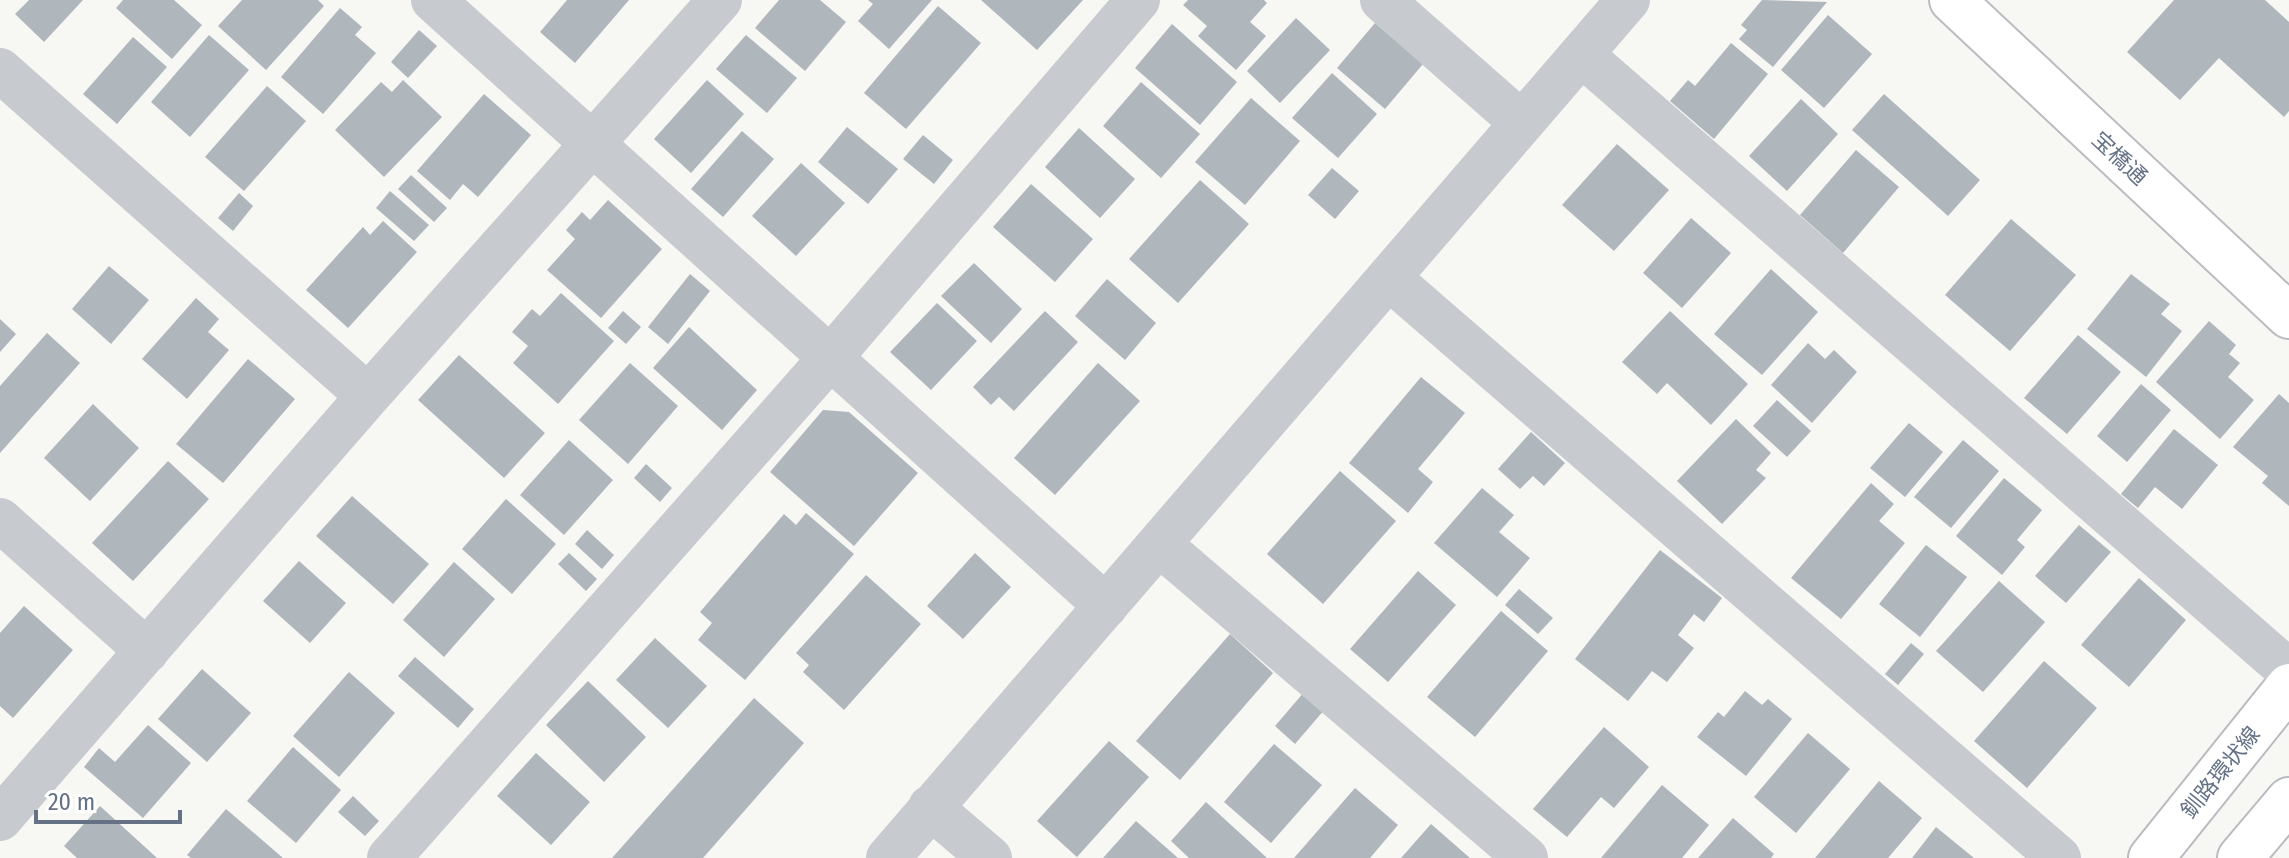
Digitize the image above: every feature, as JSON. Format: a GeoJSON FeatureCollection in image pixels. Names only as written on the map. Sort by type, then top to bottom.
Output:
{"type":"FeatureCollection","features":[{"type":"Feature","properties":{"kind":"street"},"geometry":{"type":"LineString","coordinates":[[433,0],[1106,606]]}},
{"type":"Feature","properties":{"kind":"street"},"geometry":{"type":"LineString","coordinates":[[0,819],[368,396],[720,0]]}},
{"type":"Feature","properties":{"kind":"street"},"geometry":{"type":"LineString","coordinates":[[389,858],[831,357],[1138,0]]}},
{"type":"Feature","properties":{"kind":"street"},"geometry":{"type":"LineString","coordinates":[[1382,0],[1522,123]]}},
{"type":"Feature","properties":{"kind":"street"},"geometry":{"type":"LineString","coordinates":[[888,858],[1628,0]]}},
{"type":"Feature","properties":{"kind":"street","name":"宝橋通"},"geometry":{"type":"LineString","coordinates":[[1952,0],[2289,316]]}},
{"type":"Feature","properties":{"kind":"street"},"geometry":{"type":"LineString","coordinates":[[1582,55],[2289,671]]}},
{"type":"Feature","properties":{"kind":"street"},"geometry":{"type":"LineString","coordinates":[[0,70],[368,396]]}},
{"type":"Feature","properties":{"kind":"street"},"geometry":{"type":"LineString","coordinates":[[1389,278],[2059,858]]}},
{"type":"Feature","properties":{"kind":"street"},"geometry":{"type":"LineString","coordinates":[[0,520],[147,651]]}},
{"type":"Feature","properties":{"kind":"street"},"geometry":{"type":"LineString","coordinates":[[1159,544],[1526,858]]}},
{"type":"Feature","properties":{"kind":"street","name":"釧路環状線"},"geometry":{"type":"LineString","coordinates":[[2151,858],[2289,686]]}},
{"type":"Feature","properties":{"kind":"street"},"geometry":{"type":"LineString","coordinates":[[2240,858],[2289,800]]}},
{"type":"Feature","properties":{"kind":"street"},"geometry":{"type":"LineString","coordinates":[[930,807],[990,858]]}},
{"type":"Feature","properties":{"kind":"building"},"geometry":{"type":"Polygon","coordinates":[[[29,0],[83,0],[44,42],[15,14],[29,0]]]}},
{"type":"Feature","properties":{"kind":"building"},"geometry":{"type":"Polygon","coordinates":[[[123,0],[174,0],[202,25],[172,59],[116,8],[123,0]]]}},
{"type":"Feature","properties":{"kind":"building"},"geometry":{"type":"Polygon","coordinates":[[[242,0],[318,0],[324,6],[266,70],[218,26],[242,0]]]}},
{"type":"Feature","properties":{"kind":"building"},"geometry":{"type":"Polygon","coordinates":[[[567,0],[629,0],[575,63],[540,32],[567,0]]]}},
{"type":"Feature","properties":{"kind":"building"},"geometry":{"type":"Polygon","coordinates":[[[779,0],[820,0],[846,22],[805,71],[755,28],[779,0]]]}},
{"type":"Feature","properties":{"kind":"building"},"geometry":{"type":"Polygon","coordinates":[[[868,0],[932,0],[889,49],[858,21],[873,4],[868,0]]]}},
{"type":"Feature","properties":{"kind":"building"},"geometry":{"type":"Polygon","coordinates":[[[981,0],[1083,0],[1037,50],[981,0]]]}},
{"type":"Feature","properties":{"kind":"building"},"geometry":{"type":"Polygon","coordinates":[[[1188,0],[1264,0],[1267,3],[1250,22],[1266,36],[1236,70],[1198,36],[1207,26],[1183,5],[1188,0]]]}},
{"type":"Feature","properties":{"kind":"building"},"geometry":{"type":"Polygon","coordinates":[[[1762,0],[1827,2],[1773,67],[1739,39],[1747,30],[1741,25],[1762,0]]]}},
{"type":"Feature","properties":{"kind":"building"},"geometry":{"type":"Polygon","coordinates":[[[2174,0],[2265,0],[2289,22],[2289,111],[2284,117],[2219,58],[2180,100],[2127,52],[2174,0]]]}},
{"type":"Feature","properties":{"kind":"building"},"geometry":{"type":"Polygon","coordinates":[[[938,6],[981,43],[906,129],[864,93],[938,6]]]}},
{"type":"Feature","properties":{"kind":"building"},"geometry":{"type":"Polygon","coordinates":[[[340,8],[362,27],[355,35],[376,53],[323,114],[281,77],[340,8]]]}},
{"type":"Feature","properties":{"kind":"building"},"geometry":{"type":"Polygon","coordinates":[[[1828,15],[1872,54],[1824,108],[1781,70],[1828,15]]]}},
{"type":"Feature","properties":{"kind":"building"},"geometry":{"type":"Polygon","coordinates":[[[1296,18],[1330,50],[1280,103],[1247,71],[1296,18]]]}},
{"type":"Feature","properties":{"kind":"building"},"geometry":{"type":"Polygon","coordinates":[[[1375,23],[1423,64],[1385,109],[1337,68],[1375,23]]]}},
{"type":"Feature","properties":{"kind":"building"},"geometry":{"type":"Polygon","coordinates":[[[1172,24],[1237,82],[1200,125],[1135,68],[1172,24]]]}},
{"type":"Feature","properties":{"kind":"building"},"geometry":{"type":"Polygon","coordinates":[[[419,30],[437,46],[408,78],[391,62],[419,30]]]}},
{"type":"Feature","properties":{"kind":"building"},"geometry":{"type":"Polygon","coordinates":[[[209,35],[249,70],[190,137],[151,102],[209,35]]]}},
{"type":"Feature","properties":{"kind":"building"},"geometry":{"type":"Polygon","coordinates":[[[746,35],[797,78],[767,113],[716,69],[746,35]]]}},
{"type":"Feature","properties":{"kind":"building"},"geometry":{"type":"Polygon","coordinates":[[[133,37],[167,67],[117,124],[83,94],[133,37]]]}},
{"type":"Feature","properties":{"kind":"building"},"geometry":{"type":"Polygon","coordinates":[[[1731,43],[1768,74],[1714,139],[1670,101],[1688,80],[1695,86],[1731,43]]]}},
{"type":"Feature","properties":{"kind":"building"},"geometry":{"type":"Polygon","coordinates":[[[1332,73],[1377,114],[1338,158],[1292,118],[1332,73]]]}},
{"type":"Feature","properties":{"kind":"building"},"geometry":{"type":"Polygon","coordinates":[[[403,80],[442,117],[384,177],[335,130],[381,82],[392,92],[403,80]]]}},
{"type":"Feature","properties":{"kind":"building"},"geometry":{"type":"Polygon","coordinates":[[[707,80],[744,114],[691,173],[654,139],[707,80]]]}},
{"type":"Feature","properties":{"kind":"building"},"geometry":{"type":"Polygon","coordinates":[[[1141,82],[1200,134],[1161,178],[1103,126],[1141,82]]]}},
{"type":"Feature","properties":{"kind":"building"},"geometry":{"type":"Polygon","coordinates":[[[267,86],[306,121],[244,191],[205,157],[267,86]]]}},
{"type":"Feature","properties":{"kind":"building"},"geometry":{"type":"Polygon","coordinates":[[[484,94],[531,135],[478,197],[463,184],[450,200],[417,171],[484,94]]]}},
{"type":"Feature","properties":{"kind":"building"},"geometry":{"type":"Polygon","coordinates":[[[1884,94],[1980,180],[1948,216],[1852,130],[1884,94]]]}},
{"type":"Feature","properties":{"kind":"building"},"geometry":{"type":"Polygon","coordinates":[[[1251,98],[1300,141],[1245,205],[1195,162],[1251,98]]]}},
{"type":"Feature","properties":{"kind":"building"},"geometry":{"type":"Polygon","coordinates":[[[1801,99],[1838,134],[1787,191],[1749,156],[1801,99]]]}},
{"type":"Feature","properties":{"kind":"building"},"geometry":{"type":"Polygon","coordinates":[[[847,127],[898,169],[868,204],[818,162],[847,127]]]}},
{"type":"Feature","properties":{"kind":"building"},"geometry":{"type":"Polygon","coordinates":[[[1079,128],[1135,179],[1100,218],[1045,167],[1079,128]]]}},
{"type":"Feature","properties":{"kind":"building"},"geometry":{"type":"Polygon","coordinates":[[[742,131],[774,159],[723,217],[691,189],[742,131]]]}},
{"type":"Feature","properties":{"kind":"building"},"geometry":{"type":"Polygon","coordinates":[[[923,135],[953,160],[934,184],[903,159],[923,135]]]}},
{"type":"Feature","properties":{"kind":"building"},"geometry":{"type":"Polygon","coordinates":[[[1617,144],[1669,190],[1614,251],[1562,205],[1617,144]]]}},
{"type":"Feature","properties":{"kind":"building"},"geometry":{"type":"Polygon","coordinates":[[[1856,150],[1899,187],[1843,253],[1800,215],[1856,150]]]}},
{"type":"Feature","properties":{"kind":"building"},"geometry":{"type":"Polygon","coordinates":[[[801,163],[845,203],[796,256],[752,216],[801,163]]]}},
{"type":"Feature","properties":{"kind":"building"},"geometry":{"type":"Polygon","coordinates":[[[1332,168],[1359,191],[1335,219],[1308,195],[1332,168]]]}},
{"type":"Feature","properties":{"kind":"building"},"geometry":{"type":"Polygon","coordinates":[[[411,175],[447,208],[434,222],[398,189],[411,175]]]}},
{"type":"Feature","properties":{"kind":"building"},"geometry":{"type":"Polygon","coordinates":[[[1200,180],[1249,224],[1178,303],[1129,259],[1200,180]]]}},
{"type":"Feature","properties":{"kind":"building"},"geometry":{"type":"Polygon","coordinates":[[[1031,184],[1093,239],[1055,282],[993,227],[1031,184]]]}},
{"type":"Feature","properties":{"kind":"building"},"geometry":{"type":"Polygon","coordinates":[[[390,191],[429,225],[414,241],[376,208],[390,191]]]}},
{"type":"Feature","properties":{"kind":"building"},"geometry":{"type":"Polygon","coordinates":[[[239,193],[253,206],[233,231],[218,218],[239,193]]]}},
{"type":"Feature","properties":{"kind":"building"},"geometry":{"type":"Polygon","coordinates":[[[608,200],[662,249],[601,318],[547,270],[575,239],[566,230],[582,212],[590,220],[608,200]]]}},
{"type":"Feature","properties":{"kind":"building"},"geometry":{"type":"Polygon","coordinates":[[[1691,218],[1731,253],[1682,308],[1643,273],[1691,218]]]}},
{"type":"Feature","properties":{"kind":"building"},"geometry":{"type":"Polygon","coordinates":[[[2011,219],[2076,275],[2010,351],[1945,295],[2011,219]]]}},
{"type":"Feature","properties":{"kind":"building"},"geometry":{"type":"Polygon","coordinates":[[[383,221],[417,252],[348,328],[306,290],[363,227],[370,235],[383,221]]]}},
{"type":"Feature","properties":{"kind":"building"},"geometry":{"type":"Polygon","coordinates":[[[974,263],[1022,309],[991,343],[941,296],[974,263]]]}},
{"type":"Feature","properties":{"kind":"building"},"geometry":{"type":"Polygon","coordinates":[[[109,266],[149,300],[111,344],[72,309],[109,266]]]}},
{"type":"Feature","properties":{"kind":"building"},"geometry":{"type":"Polygon","coordinates":[[[1771,269],[1818,312],[1762,375],[1714,334],[1771,269]]]}},
{"type":"Feature","properties":{"kind":"building"},"geometry":{"type":"Polygon","coordinates":[[[690,274],[710,291],[668,344],[648,327],[690,274]]]}},
{"type":"Feature","properties":{"kind":"building"},"geometry":{"type":"Polygon","coordinates":[[[2131,274],[2170,304],[2161,314],[2182,331],[2146,377],[2087,329],[2131,274]]]}},
{"type":"Feature","properties":{"kind":"building"},"geometry":{"type":"Polygon","coordinates":[[[1107,279],[1156,323],[1125,360],[1075,316],[1107,279]]]}},
{"type":"Feature","properties":{"kind":"building"},"geometry":{"type":"Polygon","coordinates":[[[561,293],[614,341],[558,404],[513,363],[528,346],[512,332],[532,309],[540,316],[561,293]]]}},
{"type":"Feature","properties":{"kind":"building"},"geometry":{"type":"Polygon","coordinates":[[[196,298],[219,319],[208,332],[229,350],[187,399],[142,359],[196,298]]]}},
{"type":"Feature","properties":{"kind":"building"},"geometry":{"type":"Polygon","coordinates":[[[937,303],[977,341],[931,390],[890,352],[937,303]]]}},
{"type":"Feature","properties":{"kind":"building"},"geometry":{"type":"Polygon","coordinates":[[[623,311],[641,327],[626,344],[608,328],[623,311]]]}},
{"type":"Feature","properties":{"kind":"building"},"geometry":{"type":"Polygon","coordinates":[[[1045,311],[1078,342],[1014,411],[999,397],[991,405],[973,387],[1045,311]]]}},
{"type":"Feature","properties":{"kind":"building"},"geometry":{"type":"Polygon","coordinates":[[[1670,311],[1748,384],[1711,425],[1667,383],[1657,394],[1622,362],[1670,311]]]}},
{"type":"Feature","properties":{"kind":"building"},"geometry":{"type":"Polygon","coordinates":[[[0,319],[16,334],[0,352],[0,319]]]}},
{"type":"Feature","properties":{"kind":"building"},"geometry":{"type":"Polygon","coordinates":[[[2209,321],[2236,345],[2229,354],[2240,363],[2228,377],[2254,400],[2220,439],[2156,382],[2209,321]]]}},
{"type":"Feature","properties":{"kind":"building"},"geometry":{"type":"Polygon","coordinates":[[[689,327],[757,390],[722,430],[653,368],[689,327]]]}},
{"type":"Feature","properties":{"kind":"building"},"geometry":{"type":"Polygon","coordinates":[[[47,333],[80,363],[0,453],[0,386],[47,333]]]}},
{"type":"Feature","properties":{"kind":"building"},"geometry":{"type":"Polygon","coordinates":[[[2078,335],[2121,372],[2067,434],[2024,398],[2078,335]]]}},
{"type":"Feature","properties":{"kind":"building"},"geometry":{"type":"Polygon","coordinates":[[[1808,343],[1825,359],[1834,350],[1857,372],[1812,423],[1771,385],[1808,343]]]}},
{"type":"Feature","properties":{"kind":"building"},"geometry":{"type":"Polygon","coordinates":[[[459,355],[545,433],[504,478],[418,400],[459,355]]]}},
{"type":"Feature","properties":{"kind":"building"},"geometry":{"type":"Polygon","coordinates":[[[248,359],[295,399],[223,483],[176,444],[248,359]]]}},
{"type":"Feature","properties":{"kind":"building"},"geometry":{"type":"Polygon","coordinates":[[[630,363],[678,406],[628,464],[579,420],[630,363]]]}},
{"type":"Feature","properties":{"kind":"building"},"geometry":{"type":"Polygon","coordinates":[[[1098,363],[1140,401],[1055,495],[1014,458],[1098,363]]]}},
{"type":"Feature","properties":{"kind":"building"},"geometry":{"type":"Polygon","coordinates":[[[1421,377],[1465,413],[1418,469],[1433,482],[1408,513],[1349,463],[1421,377]]]}},
{"type":"Feature","properties":{"kind":"building"},"geometry":{"type":"Polygon","coordinates":[[[2141,384],[2171,410],[2127,462],[2097,436],[2141,384]]]}},
{"type":"Feature","properties":{"kind":"building"},"geometry":{"type":"Polygon","coordinates":[[[2279,394],[2289,403],[2289,506],[2262,483],[2268,476],[2233,447],[2279,394]]]}},
{"type":"Feature","properties":{"kind":"building"},"geometry":{"type":"Polygon","coordinates":[[[1777,400],[1811,431],[1787,457],[1753,426],[1777,400]]]}},
{"type":"Feature","properties":{"kind":"building"},"geometry":{"type":"Polygon","coordinates":[[[93,404],[139,448],[90,501],[44,458],[93,404]]]}},
{"type":"Feature","properties":{"kind":"building"},"geometry":{"type":"Polygon","coordinates":[[[823,410],[849,412],[918,473],[854,546],[770,472],[823,410]]]}},
{"type":"Feature","properties":{"kind":"building"},"geometry":{"type":"Polygon","coordinates":[[[1736,419],[1771,453],[1756,470],[1766,478],[1722,524],[1677,481],[1736,419]]]}},
{"type":"Feature","properties":{"kind":"building"},"geometry":{"type":"Polygon","coordinates":[[[1909,423],[1943,452],[1905,497],[1870,468],[1909,423]]]}},
{"type":"Feature","properties":{"kind":"building"},"geometry":{"type":"Polygon","coordinates":[[[2174,429],[2218,465],[2182,509],[2155,487],[2138,508],[2121,494],[2174,429]]]}},
{"type":"Feature","properties":{"kind":"building"},"geometry":{"type":"Polygon","coordinates":[[[1531,432],[1565,463],[1544,486],[1533,476],[1520,489],[1498,469],[1531,432]]]}},
{"type":"Feature","properties":{"kind":"building"},"geometry":{"type":"Polygon","coordinates":[[[569,440],[613,480],[564,535],[520,495],[569,440]]]}},
{"type":"Feature","properties":{"kind":"building"},"geometry":{"type":"Polygon","coordinates":[[[1963,440],[1999,471],[1951,528],[1914,497],[1963,440]]]}},
{"type":"Feature","properties":{"kind":"building"},"geometry":{"type":"Polygon","coordinates":[[[168,461],[209,499],[133,581],[92,543],[168,461]]]}},
{"type":"Feature","properties":{"kind":"building"},"geometry":{"type":"Polygon","coordinates":[[[646,464],[672,488],[660,502],[634,478],[646,464]]]}},
{"type":"Feature","properties":{"kind":"building"},"geometry":{"type":"Polygon","coordinates":[[[1340,471],[1396,521],[1323,604],[1267,554],[1340,471]]]}},
{"type":"Feature","properties":{"kind":"building"},"geometry":{"type":"Polygon","coordinates":[[[2004,478],[2042,510],[2017,540],[2025,547],[2002,575],[1956,536],[2004,478]]]}},
{"type":"Feature","properties":{"kind":"building"},"geometry":{"type":"Polygon","coordinates":[[[1871,483],[1894,504],[1879,521],[1905,543],[1841,619],[1791,578],[1871,483]]]}},
{"type":"Feature","properties":{"kind":"building"},"geometry":{"type":"Polygon","coordinates":[[[1482,488],[1514,515],[1499,532],[1530,558],[1497,597],[1434,543],[1482,488]]]}},
{"type":"Feature","properties":{"kind":"building"},"geometry":{"type":"Polygon","coordinates":[[[352,496],[429,564],[393,604],[316,536],[352,496]]]}},
{"type":"Feature","properties":{"kind":"building"},"geometry":{"type":"Polygon","coordinates":[[[506,499],[556,544],[512,594],[462,549],[506,499]]]}},
{"type":"Feature","properties":{"kind":"building"},"geometry":{"type":"Polygon","coordinates":[[[806,513],[854,554],[745,680],[698,640],[712,623],[700,612],[784,514],[796,525],[806,513]]]}},
{"type":"Feature","properties":{"kind":"building"},"geometry":{"type":"Polygon","coordinates":[[[2079,525],[2111,552],[2066,603],[2035,576],[2079,525]]]}},
{"type":"Feature","properties":{"kind":"building"},"geometry":{"type":"Polygon","coordinates":[[[587,530],[614,555],[602,569],[575,544],[587,530]]]}},
{"type":"Feature","properties":{"kind":"building"},"geometry":{"type":"Polygon","coordinates":[[[1926,545],[1967,577],[1920,637],[1879,604],[1926,545]]]}},
{"type":"Feature","properties":{"kind":"building"},"geometry":{"type":"Polygon","coordinates":[[[1660,550],[1722,598],[1704,622],[1694,614],[1678,635],[1694,648],[1667,682],[1652,671],[1628,701],[1575,659],[1660,550]]]}},
{"type":"Feature","properties":{"kind":"building"},"geometry":{"type":"Polygon","coordinates":[[[569,553],[597,579],[586,591],[558,564],[569,553]]]}},
{"type":"Feature","properties":{"kind":"building"},"geometry":{"type":"Polygon","coordinates":[[[975,553],[1011,587],[963,639],[927,606],[975,553]]]}},
{"type":"Feature","properties":{"kind":"building"},"geometry":{"type":"Polygon","coordinates":[[[299,561],[346,603],[310,643],[263,601],[299,561]]]}},
{"type":"Feature","properties":{"kind":"building"},"geometry":{"type":"Polygon","coordinates":[[[454,562],[495,599],[444,657],[403,620],[454,562]]]}},
{"type":"Feature","properties":{"kind":"building"},"geometry":{"type":"Polygon","coordinates":[[[1418,571],[1456,605],[1388,682],[1350,649],[1418,571]]]}},
{"type":"Feature","properties":{"kind":"building"},"geometry":{"type":"Polygon","coordinates":[[[866,575],[921,624],[844,710],[803,672],[809,665],[796,653],[866,575]]]}},
{"type":"Feature","properties":{"kind":"building"},"geometry":{"type":"Polygon","coordinates":[[[2139,578],[2186,620],[2129,687],[2081,645],[2139,578]]]}},
{"type":"Feature","properties":{"kind":"building"},"geometry":{"type":"Polygon","coordinates":[[[1999,581],[2045,622],[1983,692],[1936,651],[1999,581]]]}},
{"type":"Feature","properties":{"kind":"building"},"geometry":{"type":"Polygon","coordinates":[[[1519,589],[1553,618],[1538,634],[1505,605],[1519,589]]]}},
{"type":"Feature","properties":{"kind":"building"},"geometry":{"type":"Polygon","coordinates":[[[24,606],[73,650],[13,718],[0,706],[0,633],[24,606]]]}},
{"type":"Feature","properties":{"kind":"building"},"geometry":{"type":"Polygon","coordinates":[[[1501,611],[1548,651],[1475,737],[1427,697],[1501,611]]]}},
{"type":"Feature","properties":{"kind":"building"},"geometry":{"type":"Polygon","coordinates":[[[1230,634],[1273,673],[1180,780],[1136,741],[1230,634]]]}},
{"type":"Feature","properties":{"kind":"building"},"geometry":{"type":"Polygon","coordinates":[[[655,638],[707,686],[668,728],[616,680],[655,638]]]}},
{"type":"Feature","properties":{"kind":"building"},"geometry":{"type":"Polygon","coordinates":[[[1911,643],[1924,654],[1898,685],[1885,674],[1911,643]]]}},
{"type":"Feature","properties":{"kind":"building"},"geometry":{"type":"Polygon","coordinates":[[[415,657],[474,709],[458,728],[398,676],[415,657]]]}},
{"type":"Feature","properties":{"kind":"building"},"geometry":{"type":"Polygon","coordinates":[[[2044,661],[2097,708],[2027,788],[1974,741],[2044,661]]]}},
{"type":"Feature","properties":{"kind":"building"},"geometry":{"type":"Polygon","coordinates":[[[202,669],[251,713],[207,762],[158,719],[202,669]]]}},
{"type":"Feature","properties":{"kind":"building"},"geometry":{"type":"Polygon","coordinates":[[[349,672],[395,713],[339,777],[293,736],[349,672]]]}},
{"type":"Feature","properties":{"kind":"building"},"geometry":{"type":"Polygon","coordinates":[[[588,681],[646,737],[604,782],[546,725],[588,681]]]}},
{"type":"Feature","properties":{"kind":"building"},"geometry":{"type":"Polygon","coordinates":[[[1305,691],[1325,709],[1295,744],[1275,726],[1305,691]]]}},
{"type":"Feature","properties":{"kind":"building"},"geometry":{"type":"Polygon","coordinates":[[[1745,691],[1762,705],[1768,699],[1792,719],[1746,776],[1697,737],[1718,712],[1724,717],[1745,691]]]}},
{"type":"Feature","properties":{"kind":"building"},"geometry":{"type":"Polygon","coordinates":[[[754,698],[804,743],[703,858],[612,858],[754,698]]]}},
{"type":"Feature","properties":{"kind":"building"},"geometry":{"type":"Polygon","coordinates":[[[148,725],[191,763],[143,818],[84,767],[99,748],[115,762],[148,725]]]}},
{"type":"Feature","properties":{"kind":"building"},"geometry":{"type":"Polygon","coordinates":[[[1604,727],[1649,767],[1614,808],[1601,797],[1567,837],[1533,809],[1604,727]]]}},
{"type":"Feature","properties":{"kind":"building"},"geometry":{"type":"Polygon","coordinates":[[[1808,733],[1850,769],[1796,833],[1754,797],[1808,733]]]}},
{"type":"Feature","properties":{"kind":"building"},"geometry":{"type":"Polygon","coordinates":[[[1109,741],[1149,777],[1077,857],[1037,821],[1109,741]]]}},
{"type":"Feature","properties":{"kind":"building"},"geometry":{"type":"Polygon","coordinates":[[[1274,744],[1322,785],[1271,843],[1224,802],[1274,744]]]}},
{"type":"Feature","properties":{"kind":"building"},"geometry":{"type":"Polygon","coordinates":[[[293,747],[341,790],[296,843],[247,801],[293,747]]]}},
{"type":"Feature","properties":{"kind":"building"},"geometry":{"type":"Polygon","coordinates":[[[536,753],[590,802],[551,845],[497,796],[536,753]]]}},
{"type":"Feature","properties":{"kind":"building"},"geometry":{"type":"Polygon","coordinates":[[[1879,781],[1922,818],[1888,858],[1815,858],[1879,781]]]}},
{"type":"Feature","properties":{"kind":"building"},"geometry":{"type":"Polygon","coordinates":[[[1662,785],[1709,825],[1682,858],[1601,858],[1662,785]]]}},
{"type":"Feature","properties":{"kind":"building"},"geometry":{"type":"Polygon","coordinates":[[[1355,788],[1398,825],[1370,858],[1294,858],[1355,788]]]}},
{"type":"Feature","properties":{"kind":"building"},"geometry":{"type":"Polygon","coordinates":[[[353,796],[379,821],[365,836],[338,812],[353,796]]]}},
{"type":"Feature","properties":{"kind":"building"},"geometry":{"type":"Polygon","coordinates":[[[1206,802],[1267,858],[1189,858],[1171,841],[1206,802]]]}},
{"type":"Feature","properties":{"kind":"building"},"geometry":{"type":"Polygon","coordinates":[[[100,806],[157,858],[77,858],[64,846],[100,806]]]}},
{"type":"Feature","properties":{"kind":"building"},"geometry":{"type":"Polygon","coordinates":[[[226,809],[283,858],[191,858],[187,855],[226,809]]]}},
{"type":"Feature","properties":{"kind":"building"},"geometry":{"type":"Polygon","coordinates":[[[1733,818],[1774,854],[1771,858],[1698,858],[1733,818]]]}},
{"type":"Feature","properties":{"kind":"building"},"geometry":{"type":"Polygon","coordinates":[[[1136,821],[1178,858],[1103,858],[1136,821]]]}},
{"type":"Feature","properties":{"kind":"building"},"geometry":{"type":"Polygon","coordinates":[[[1431,824],[1470,858],[1401,858],[1431,824]]]}},
{"type":"Feature","properties":{"kind":"building"},"geometry":{"type":"Polygon","coordinates":[[[1936,827],[1974,858],[1912,858],[1936,827]]]}}]}
